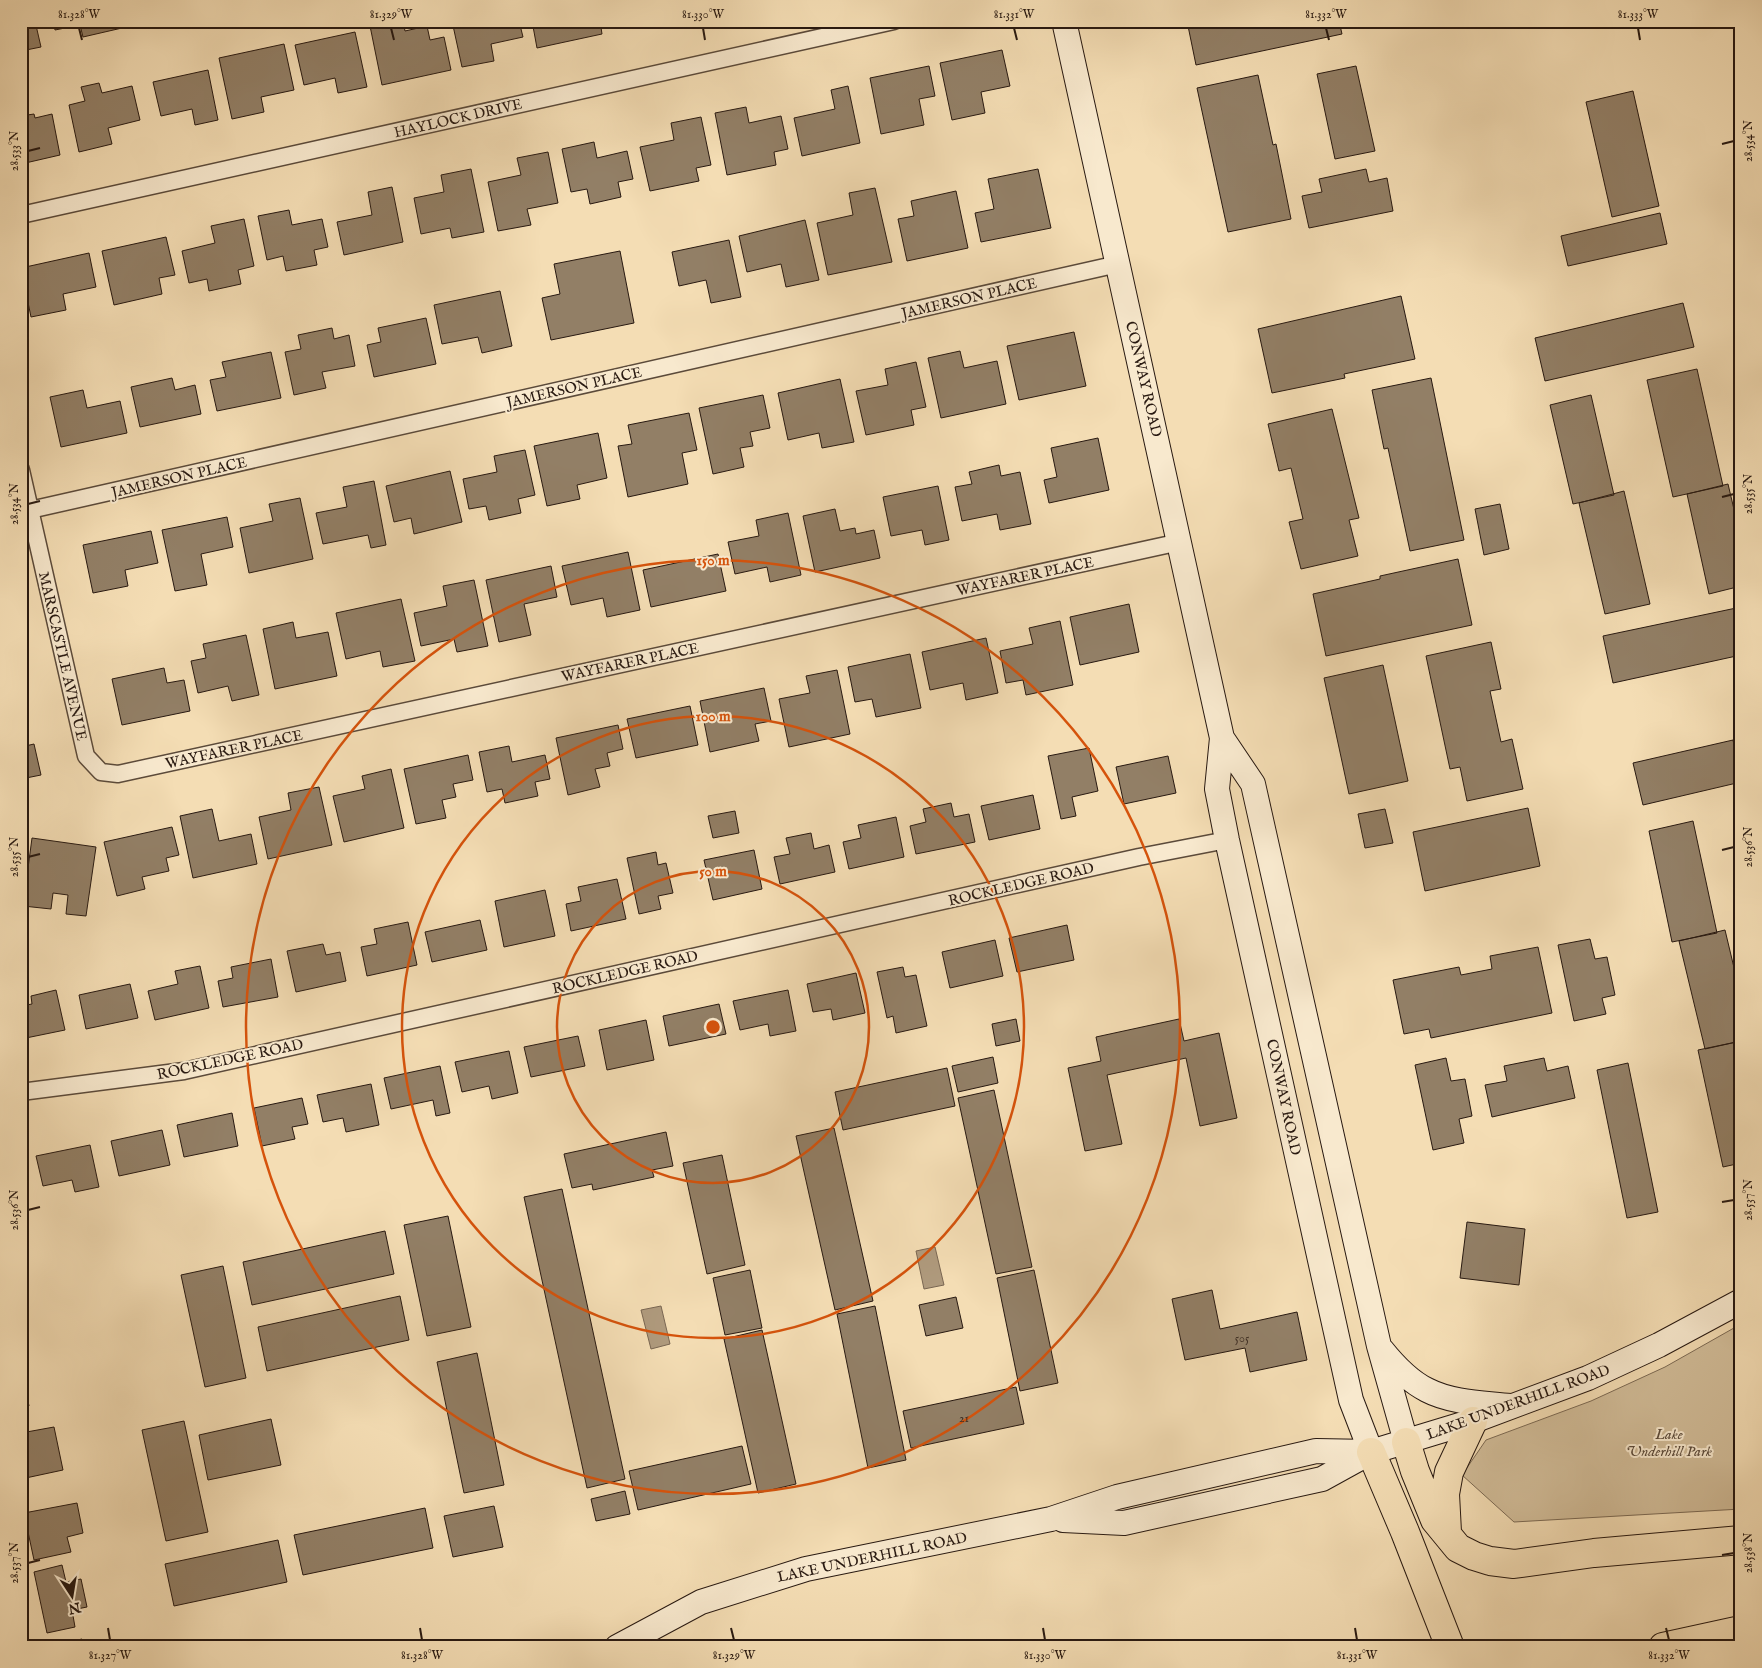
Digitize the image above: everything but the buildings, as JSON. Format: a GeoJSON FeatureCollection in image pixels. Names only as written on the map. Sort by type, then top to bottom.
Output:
{"type":"FeatureCollection","features":[{"type":"Feature","properties":{"kind":"highway"},"geometry":{"type":"LineString","coordinates":[[1448,1536],[1445,1494],[1449,1472],[1473,1421]]}},
{"type":"Feature","properties":{"kind":"highway"},"geometry":{"type":"LineString","coordinates":[[1406,1442],[1415,1471],[1435,1520],[1458,1548],[1490,1561],[1514,1564],[1594,1553],[1741,1540]]}},
{"type":"Feature","properties":{"kind":"highway"},"geometry":{"type":"LineString","coordinates":[[1371,1452],[1450,1645]]}},
{"type":"Feature","properties":{"kind":"highway"},"geometry":{"type":"LineString","coordinates":[[1662,1647],[1741,1630]]}},
{"type":"Feature","properties":{"kind":"main road","name":"CONWAY ROAD"},"geometry":{"type":"LineString","coordinates":[[1064,21],[1222,738],[1217,789],[1227,840],[1351,1400],[1371,1452]]}},
{"type":"Feature","properties":{"kind":"main road","name":"CONWAY ROAD"},"geometry":{"type":"LineString","coordinates":[[1222,738],[1253,784],[1379,1346],[1406,1442]]}},
{"type":"Feature","properties":{"kind":"main road","name":"LAKE UNDERHILL ROAD"},"geometry":{"type":"LineString","coordinates":[[616,1647],[701,1602],[806,1569],[1052,1519],[1117,1496],[1316,1452],[1371,1452],[1406,1442],[1473,1421],[1564,1388],[1660,1345],[1741,1302]]}},
{"type":"Feature","properties":{"kind":"main road"},"geometry":{"type":"LineString","coordinates":[[1379,1346],[1394,1365],[1428,1391],[1452,1398],[1513,1407]]}},
{"type":"Feature","properties":{"kind":"street","name":"HAYLOCK DRIVE"},"geometry":{"type":"LineString","coordinates":[[21,215],[894,21]]}},
{"type":"Feature","properties":{"kind":"street","name":"JAMERSON PLACE"},"geometry":{"type":"LineString","coordinates":[[30,510],[1118,264]]}},
{"type":"Feature","properties":{"kind":"street","name":"MARSCASTLE AVENUE"},"geometry":{"type":"LineString","coordinates":[[21,470],[86,756]]}},
{"type":"Feature","properties":{"kind":"street","name":"WAYFARER PLACE"},"geometry":{"type":"LineString","coordinates":[[86,756],[101,772],[118,774],[1180,542]]}},
{"type":"Feature","properties":{"kind":"street","name":"ROCKLEDGE ROAD"},"geometry":{"type":"LineString","coordinates":[[21,1092],[184,1071],[1119,862],[1227,840]]}},
{"type":"Feature","properties":{"kind":"green space","name":"Lake Underhill Park"},"geometry":{"type":"Polygon","coordinates":[[[1741,1324],[1741,1509],[1514,1522],[1462,1475],[1486,1440],[1591,1401],[1665,1367],[1741,1324]]]}},
{"type":"Feature","properties":{"kind":"shaded area"},"geometry":{"type":"Polygon","coordinates":[[[935,1247],[944,1285],[924,1289],[916,1251],[935,1247]]]}},
{"type":"Feature","properties":{"kind":"shaded area"},"geometry":{"type":"Polygon","coordinates":[[[661,1306],[670,1344],[651,1349],[641,1310],[661,1306]]]}}]}
